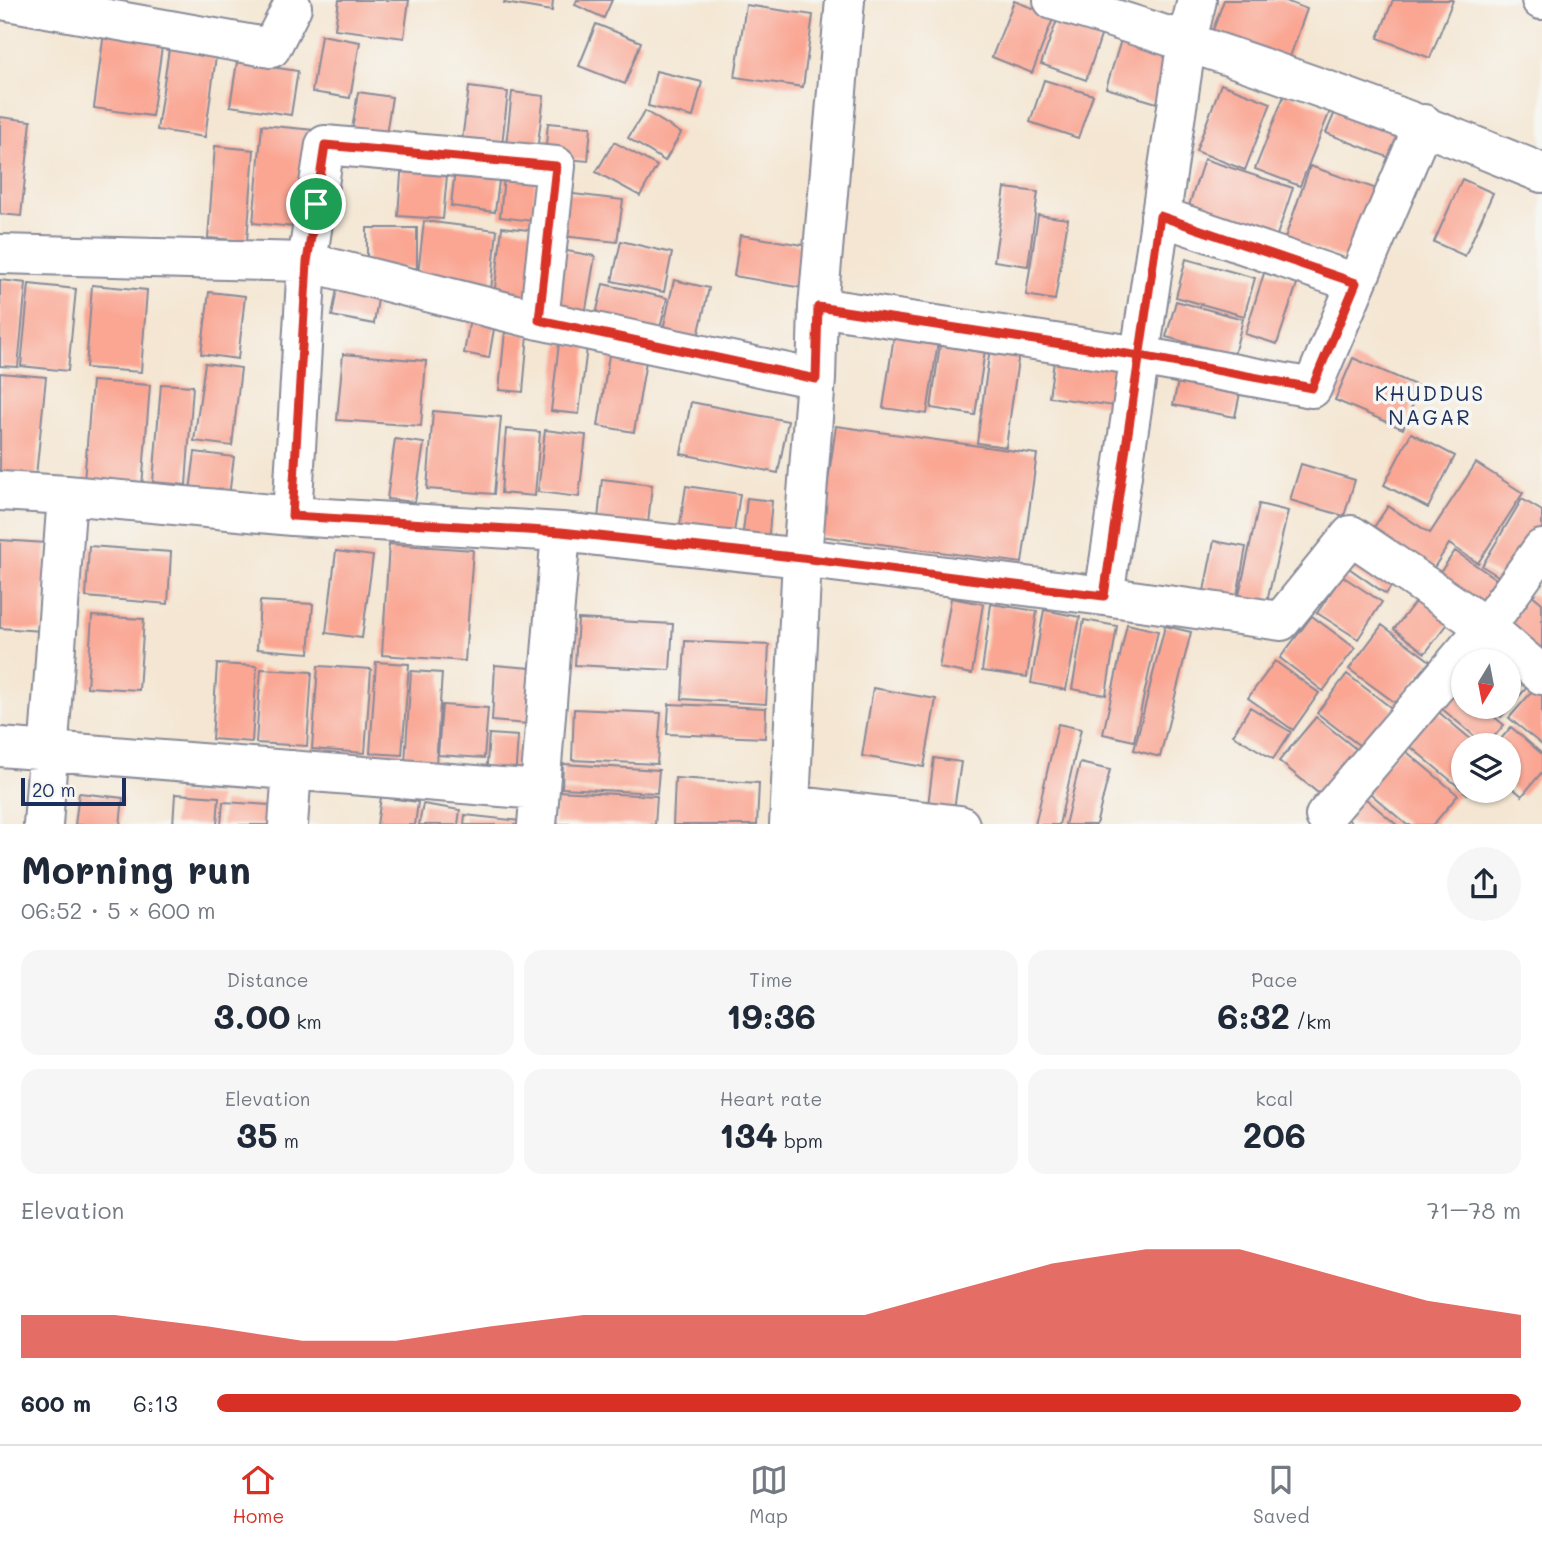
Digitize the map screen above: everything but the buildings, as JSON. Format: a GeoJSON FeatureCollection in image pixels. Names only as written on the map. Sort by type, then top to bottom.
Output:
{"type":"FeatureCollection","features":[{"type":"Feature","properties":{"kind":"street"},"geometry":{"type":"LineString","coordinates":[[2,0],[271,48],[292,7]]}},
{"type":"Feature","properties":{"kind":"street"},"geometry":{"type":"LineString","coordinates":[[845,0],[818,307],[816,379],[802,558],[790,815],[960,824]]}},
{"type":"Feature","properties":{"kind":"street"},"geometry":{"type":"LineString","coordinates":[[1053,0],[1187,40],[1424,124],[1542,173]]}},
{"type":"Feature","properties":{"kind":"street"},"geometry":{"type":"LineString","coordinates":[[1104,596],[1187,40],[1196,0]]}},
{"type":"Feature","properties":{"kind":"street"},"geometry":{"type":"LineString","coordinates":[[818,307],[1140,356],[1312,388],[1424,124]]}},
{"type":"Feature","properties":{"kind":"street"},"geometry":{"type":"LineString","coordinates":[[292,516],[307,262],[325,145],[556,166],[539,320]]}},
{"type":"Feature","properties":{"kind":"street"},"geometry":{"type":"LineString","coordinates":[[1160,216],[1356,283]]}},
{"type":"Feature","properties":{"kind":"street"},"geometry":{"type":"LineString","coordinates":[[0,254],[307,262],[539,320],[816,379]]}},
{"type":"Feature","properties":{"kind":"street"},"geometry":{"type":"LineString","coordinates":[[0,491],[292,516],[561,532],[802,558],[1280,621],[1351,535],[1486,627],[1542,675]]}},
{"type":"Feature","properties":{"kind":"street"},"geometry":{"type":"LineString","coordinates":[[43,824],[67,495]]}},
{"type":"Feature","properties":{"kind":"street"},"geometry":{"type":"LineString","coordinates":[[0,747],[292,771],[538,807],[561,532]]}},
{"type":"Feature","properties":{"kind":"street"},"geometry":{"type":"LineString","coordinates":[[1325,816],[1486,627],[1542,549]]}},
{"type":"Feature","properties":{"kind":"street"},"geometry":{"type":"LineString","coordinates":[[288,824],[292,771]]}},
{"type":"Feature","properties":{"kind":"district","name":"KHUDDUS NAGAR"},"geometry":{"type":"Point","coordinates":[1430,406]}},
{"type":"Feature","properties":{"kind":"route"},"geometry":{"type":"LineString","coordinates":[[316,204],[307,262],[292,516],[561,532],[802,558],[1104,596],[1140,356],[1160,216],[1356,283],[1312,388],[1140,356],[818,307],[816,379],[539,320],[556,166],[325,145],[316,204]]}}]}
